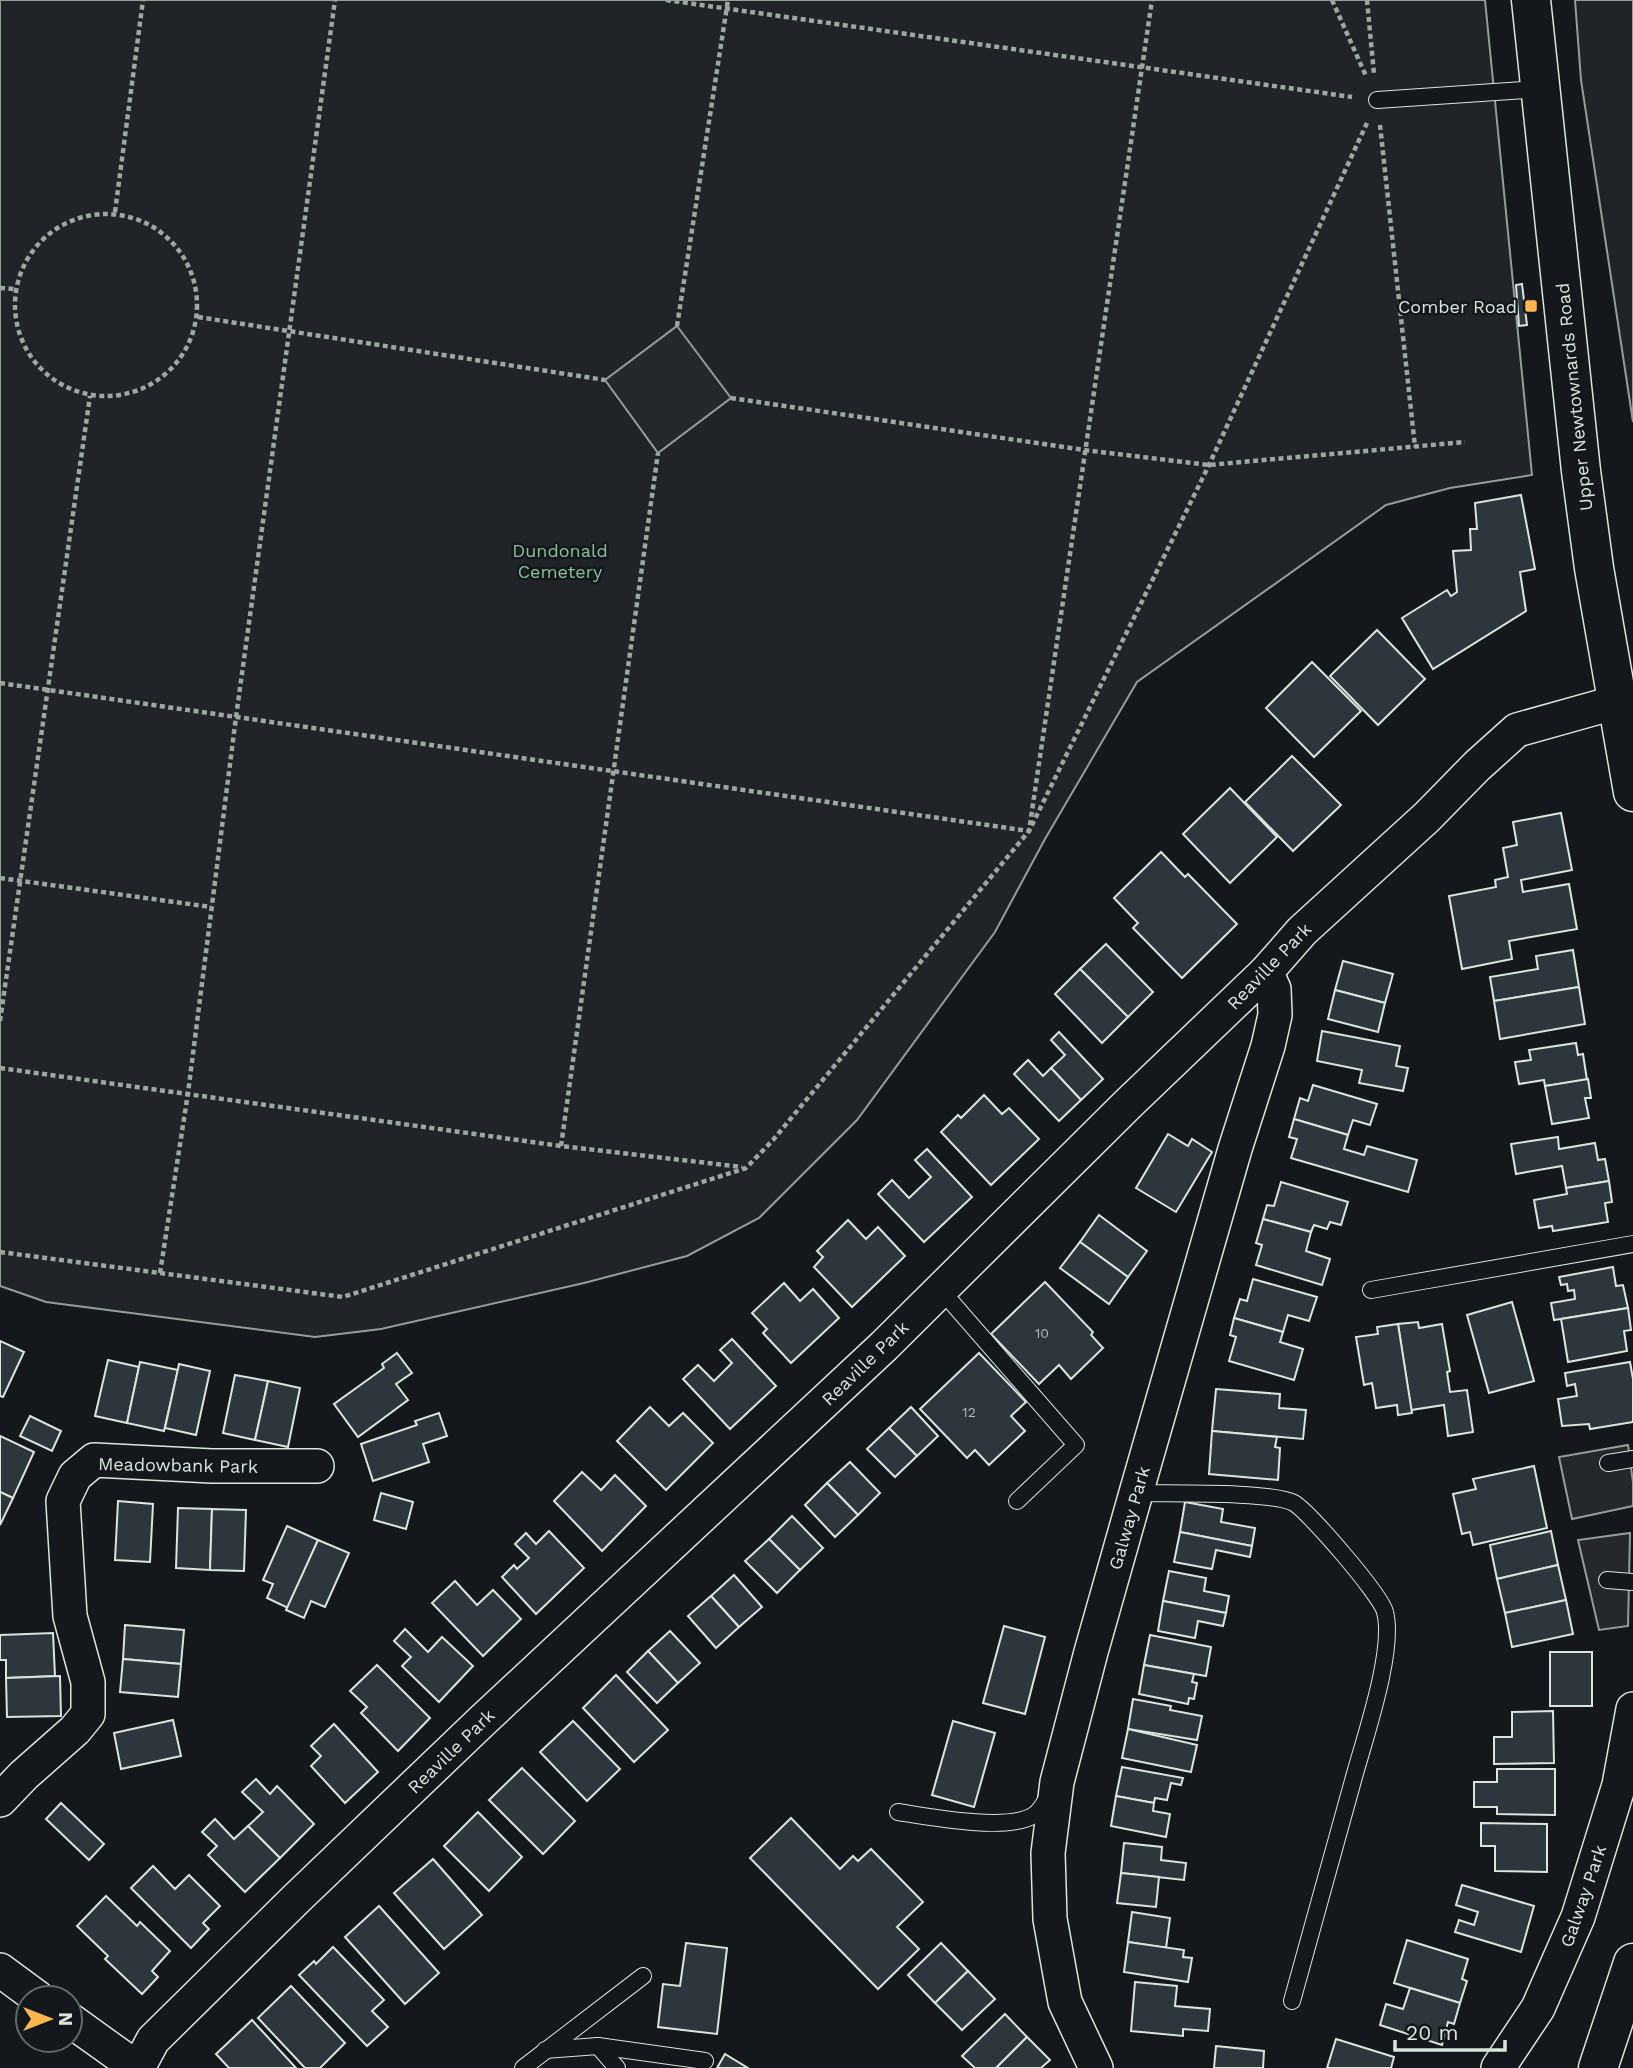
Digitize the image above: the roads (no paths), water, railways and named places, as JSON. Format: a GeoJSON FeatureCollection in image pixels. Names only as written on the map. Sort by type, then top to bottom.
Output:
{"type":"FeatureCollection","features":[{"type":"Feature","properties":{"kind":"highway","name":"Upper Newtownards Road"},"geometry":{"type":"LineString","coordinates":[[1531,0],[1581,471],[1594,568],[1633,792]]}},
{"type":"Feature","properties":{"kind":"highway"},"geometry":{"type":"LineString","coordinates":[[1598,2068],[1633,1963]]}},
{"type":"Feature","properties":{"kind":"street","name":"Reaville Park"},"geometry":{"type":"LineString","coordinates":[[138,2068],[153,2040],[286,1908],[941,1290],[1128,1104],[1266,972],[1301,931],[1427,817],[1476,766],[1517,730],[1617,702]]}},
{"type":"Feature","properties":{"kind":"street","name":"Galway Park"},"geometry":{"type":"LineString","coordinates":[[1096,2068],[1065,2002],[1050,1919],[1048,1853],[1057,1784],[1136,1493],[1235,1149],[1268,1046],[1275,1014],[1274,989],[1266,972]]}},
{"type":"Feature","properties":{"kind":"street","name":"Meadowbank Park"},"geometry":{"type":"LineString","coordinates":[[0,1800],[75,1730],[88,1714],[88,1682],[71,1616],[62,1501],[75,1476],[94,1460],[212,1466],[317,1466]]}},
{"type":"Feature","properties":{"kind":"street","name":"Galway Park"},"geometry":{"type":"LineString","coordinates":[[1498,2068],[1538,2008],[1578,1917],[1619,1785],[1633,1709]]}},
{"type":"Feature","properties":{"kind":"street"},"geometry":{"type":"LineString","coordinates":[[0,1970],[19,1984]]}},
{"type":"Feature","properties":{"kind":"street"},"geometry":{"type":"LineString","coordinates":[[84,2030],[138,2068]]}},
{"type":"Feature","properties":{"kind":"lane"},"geometry":{"type":"LineString","coordinates":[[1377,100],[1539,89]]}},
{"type":"Feature","properties":{"kind":"lane"},"geometry":{"type":"LineString","coordinates":[[1371,1290],[1633,1244]]}},
{"type":"Feature","properties":{"kind":"lane"},"geometry":{"type":"LineString","coordinates":[[941,1290],[1076,1445],[1017,1501]]}},
{"type":"Feature","properties":{"kind":"lane"},"geometry":{"type":"LineString","coordinates":[[1608,1463],[1633,1459]]}},
{"type":"Feature","properties":{"kind":"lane"},"geometry":{"type":"LineString","coordinates":[[1136,1493],[1268,1497],[1294,1503],[1377,1593],[1385,1611],[1387,1630],[1383,1666],[1292,2001]]}},
{"type":"Feature","properties":{"kind":"lane"},"geometry":{"type":"LineString","coordinates":[[1607,1580],[1633,1581]]}},
{"type":"Feature","properties":{"kind":"lane"},"geometry":{"type":"LineString","coordinates":[[898,1812],[1002,1823],[1036,1814],[1057,1784]]}},
{"type":"Feature","properties":{"kind":"lane"},"geometry":{"type":"LineString","coordinates":[[523,2068],[643,1976]]}},
{"type":"Feature","properties":{"kind":"lane"},"geometry":{"type":"LineString","coordinates":[[545,2050],[598,2046],[705,2061]]}},
{"type":"Feature","properties":{"kind":"lane"},"geometry":{"type":"LineString","coordinates":[[598,2046],[617,2068]]}},
{"type":"Feature","properties":{"kind":"place","name":"Comber Road"},"geometry":{"type":"Point","coordinates":[1531,306]}},
{"type":"Feature","properties":{"kind":"park label","name":"Dundonald Cemetery"},"geometry":{"type":"Point","coordinates":[560,560]}}]}
